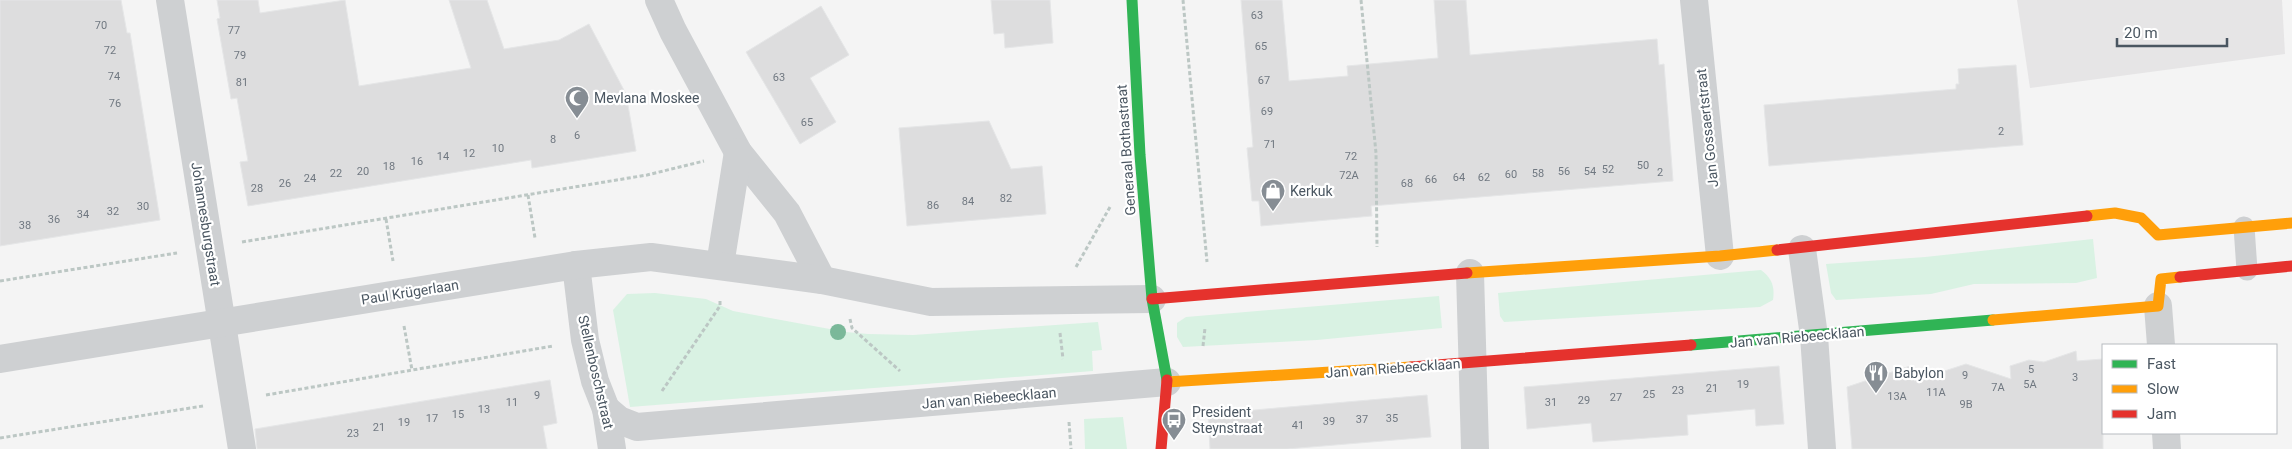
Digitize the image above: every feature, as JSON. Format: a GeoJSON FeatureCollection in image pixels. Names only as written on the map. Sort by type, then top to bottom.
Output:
{"type":"FeatureCollection","features":[{"type":"Feature","properties":{"kind":"street","name":"Johannesburgstraat"},"geometry":{"type":"LineString","coordinates":[[170,0],[242,449]]}},
{"type":"Feature","properties":{"kind":"street"},"geometry":{"type":"LineString","coordinates":[[659,0],[738,152],[787,213],[832,282],[931,302],[1152,299],[1470,272],[1802,249],[2115,213],[2141,218],[2158,240],[2244,227],[2292,223]]}},
{"type":"Feature","properties":{"kind":"street","name":"Generaal Bothastraat"},"geometry":{"type":"LineString","coordinates":[[1132,0],[1140,155],[1152,299]]}},
{"type":"Feature","properties":{"kind":"street","name":"Jan Gossaertstraat"},"geometry":{"type":"LineString","coordinates":[[1694,0],[1720,256]]}},
{"type":"Feature","properties":{"kind":"street"},"geometry":{"type":"LineString","coordinates":[[720,265],[738,152]]}},
{"type":"Feature","properties":{"kind":"street"},"geometry":{"type":"LineString","coordinates":[[1802,249],[1814,336],[1822,449]]}},
{"type":"Feature","properties":{"kind":"street","name":"Paul Krügerlaan"},"geometry":{"type":"LineString","coordinates":[[0,359],[576,265],[651,258],[720,265],[832,282]]}},
{"type":"Feature","properties":{"kind":"street","name":"Stellenboschstraat"},"geometry":{"type":"LineString","coordinates":[[576,265],[586,340],[595,381],[606,409],[612,449]]}},
{"type":"Feature","properties":{"kind":"street"},"geometry":{"type":"LineString","coordinates":[[2161,344],[2158,306],[2161,275],[2292,266]]}},
{"type":"Feature","properties":{"kind":"street"},"geometry":{"type":"LineString","coordinates":[[1470,272],[1475,449]]}},
{"type":"Feature","properties":{"kind":"street"},"geometry":{"type":"LineString","coordinates":[[1152,299],[1167,382],[1161,449]]}},
{"type":"Feature","properties":{"kind":"street","name":"Jan van Riebeecklaan"},"geometry":{"type":"LineString","coordinates":[[606,409],[619,420],[638,427],[1167,382],[1472,363],[2158,306]]}},
{"type":"Feature","properties":{"kind":"street"},"geometry":{"type":"LineString","coordinates":[[2166,434],[2167,449]]}},
{"type":"Feature","properties":{"kind":"lane"},"geometry":{"type":"LineString","coordinates":[[2244,227],[2247,270]]}},
{"type":"Feature","properties":{"kind":"path"},"geometry":{"type":"LineString","coordinates":[[1183,0],[1210,294],[1198,380]]}},
{"type":"Feature","properties":{"kind":"path"},"geometry":{"type":"LineString","coordinates":[[1362,0],[1376,152],[1377,280]]}},
{"type":"Feature","properties":{"kind":"path"},"geometry":{"type":"LineString","coordinates":[[0,281],[647,175],[738,152]]}},
{"type":"Feature","properties":{"kind":"path"},"geometry":{"type":"LineString","coordinates":[[528,195],[541,271]]}},
{"type":"Feature","properties":{"kind":"path"},"geometry":{"type":"LineString","coordinates":[[638,427],[720,306],[720,265]]}},
{"type":"Feature","properties":{"kind":"path"},"geometry":{"type":"LineString","coordinates":[[832,282],[852,328],[915,384],[918,404]]}},
{"type":"Feature","properties":{"kind":"path"},"geometry":{"type":"LineString","coordinates":[[0,438],[234,401],[586,340]]}},
{"type":"Feature","properties":{"kind":"shaded area"},"geometry":{"type":"Polygon","coordinates":[[[2017,0],[2282,0],[2285,54],[2030,88],[2017,0]]]}},
{"type":"Feature","properties":{"kind":"green space"},"geometry":{"type":"Polygon","coordinates":[[[2093,239],[2097,278],[2076,283],[1974,284],[1931,294],[1836,300],[1831,293],[1826,264],[1925,257],[2093,239]]]}},
{"type":"Feature","properties":{"kind":"green space"},"geometry":{"type":"Polygon","coordinates":[[[1761,270],[1770,280],[1774,295],[1773,300],[1760,307],[1504,322],[1500,316],[1498,293],[1761,270]]]}},
{"type":"Feature","properties":{"kind":"green space"},"geometry":{"type":"Polygon","coordinates":[[[655,293],[706,299],[733,311],[846,332],[868,334],[913,335],[1098,322],[1102,350],[1092,351],[1093,371],[630,407],[613,310],[627,294],[655,293]]]}},
{"type":"Feature","properties":{"kind":"green space"},"geometry":{"type":"Polygon","coordinates":[[[1439,296],[1442,328],[1317,340],[1183,347],[1177,337],[1177,323],[1186,317],[1439,296]]]}},
{"type":"Feature","properties":{"kind":"green space"},"geometry":{"type":"Polygon","coordinates":[[[1123,417],[1127,449],[1085,449],[1084,419],[1123,417]]]}},
{"type":"Feature","properties":{"kind":"building"},"geometry":{"type":"Polygon","coordinates":[[[0,0],[121,0],[127,33],[130,33],[160,220],[0,246],[0,0]]]}},
{"type":"Feature","properties":{"kind":"building"},"geometry":{"type":"Polygon","coordinates":[[[217,0],[258,0],[260,13],[345,0],[359,86],[471,68],[449,0],[487,0],[504,49],[559,40],[589,24],[626,94],[636,151],[532,168],[531,160],[248,206],[240,162],[248,161],[237,98],[231,99],[217,19],[220,18],[217,0]]]}},
{"type":"Feature","properties":{"kind":"building"},"geometry":{"type":"Polygon","coordinates":[[[991,0],[1050,0],[1053,43],[1005,48],[1004,33],[994,34],[991,0]]]}},
{"type":"Feature","properties":{"kind":"building"},"geometry":{"type":"Polygon","coordinates":[[[1241,0],[1282,0],[1289,81],[1348,76],[1347,66],[1438,58],[1434,0],[1466,0],[1470,55],[1657,39],[1659,65],[1664,64],[1673,181],[1371,206],[1372,216],[1261,226],[1259,201],[1252,201],[1247,148],[1253,147],[1241,0]]]}},
{"type":"Feature","properties":{"kind":"building"},"geometry":{"type":"Polygon","coordinates":[[[821,6],[849,55],[810,78],[836,122],[800,144],[746,52],[821,6]]]}},
{"type":"Feature","properties":{"kind":"building"},"geometry":{"type":"Polygon","coordinates":[[[2016,65],[2023,145],[1769,166],[1764,105],[1956,89],[1956,84],[1959,84],[1958,69],[2016,65]]]}},
{"type":"Feature","properties":{"kind":"building"},"geometry":{"type":"Polygon","coordinates":[[[989,121],[1011,169],[1042,166],[1046,214],[907,226],[899,128],[989,121]]]}},
{"type":"Feature","properties":{"kind":"building"},"geometry":{"type":"Polygon","coordinates":[[[2076,351],[2077,361],[2102,359],[2103,449],[1852,449],[1847,387],[1913,365],[1914,381],[1966,364],[2011,379],[2010,366],[2029,360],[2044,362],[2076,351]]]}},
{"type":"Feature","properties":{"kind":"building"},"geometry":{"type":"Polygon","coordinates":[[[1779,366],[1784,424],[1756,426],[1755,409],[1687,415],[1688,435],[1593,442],[1591,423],[1527,429],[1524,387],[1779,366]]]}},
{"type":"Feature","properties":{"kind":"building"},"geometry":{"type":"Polygon","coordinates":[[[550,380],[557,423],[543,426],[547,449],[257,449],[255,429],[550,380]]]}},
{"type":"Feature","properties":{"kind":"building"},"geometry":{"type":"Polygon","coordinates":[[[1427,395],[1431,437],[1287,449],[1210,449],[1208,414],[1427,395]]]}},
{"type":"Feature","properties":{"kind":"traffic: fast"},"geometry":{"type":"LineString","coordinates":[[1132,0],[1140,155],[1152,299],[1167,380]]}},
{"type":"Feature","properties":{"kind":"traffic: fast"},"geometry":{"type":"LineString","coordinates":[[1691,345],[1993,320]]}},
{"type":"Feature","properties":{"kind":"traffic: slow"},"geometry":{"type":"LineString","coordinates":[[2087,216],[2115,213],[2141,218],[2158,235],[2292,223]]}},
{"type":"Feature","properties":{"kind":"traffic: slow"},"geometry":{"type":"LineString","coordinates":[[1467,273],[1720,256],[1777,250]]}},
{"type":"Feature","properties":{"kind":"traffic: slow"},"geometry":{"type":"LineString","coordinates":[[1993,320],[2158,306],[2161,279],[2180,277]]}},
{"type":"Feature","properties":{"kind":"traffic: slow"},"geometry":{"type":"LineString","coordinates":[[1167,382],[1411,367]]}},
{"type":"Feature","properties":{"kind":"traffic: jam"},"geometry":{"type":"LineString","coordinates":[[1777,250],[2087,216]]}},
{"type":"Feature","properties":{"kind":"traffic: jam"},"geometry":{"type":"LineString","coordinates":[[2180,277],[2292,266]]}},
{"type":"Feature","properties":{"kind":"traffic: jam"},"geometry":{"type":"LineString","coordinates":[[1152,299],[1467,273]]}},
{"type":"Feature","properties":{"kind":"traffic: jam"},"geometry":{"type":"LineString","coordinates":[[1411,367],[1691,345]]}},
{"type":"Feature","properties":{"kind":"traffic: jam"},"geometry":{"type":"LineString","coordinates":[[1161,449],[1167,380]]}},
{"type":"Feature","properties":{"kind":"place","name":"Mevlana Moskee"},"geometry":{"type":"Point","coordinates":[577,119]}},
{"type":"Feature","properties":{"kind":"place","name":"Kerkuk"},"geometry":{"type":"Point","coordinates":[1273,212]}},
{"type":"Feature","properties":{"kind":"place","name":"Babylon"},"geometry":{"type":"Point","coordinates":[1876,394]}},
{"type":"Feature","properties":{"kind":"place","name":"President Steynstraat"},"geometry":{"type":"Point","coordinates":[1174,441]}}]}
